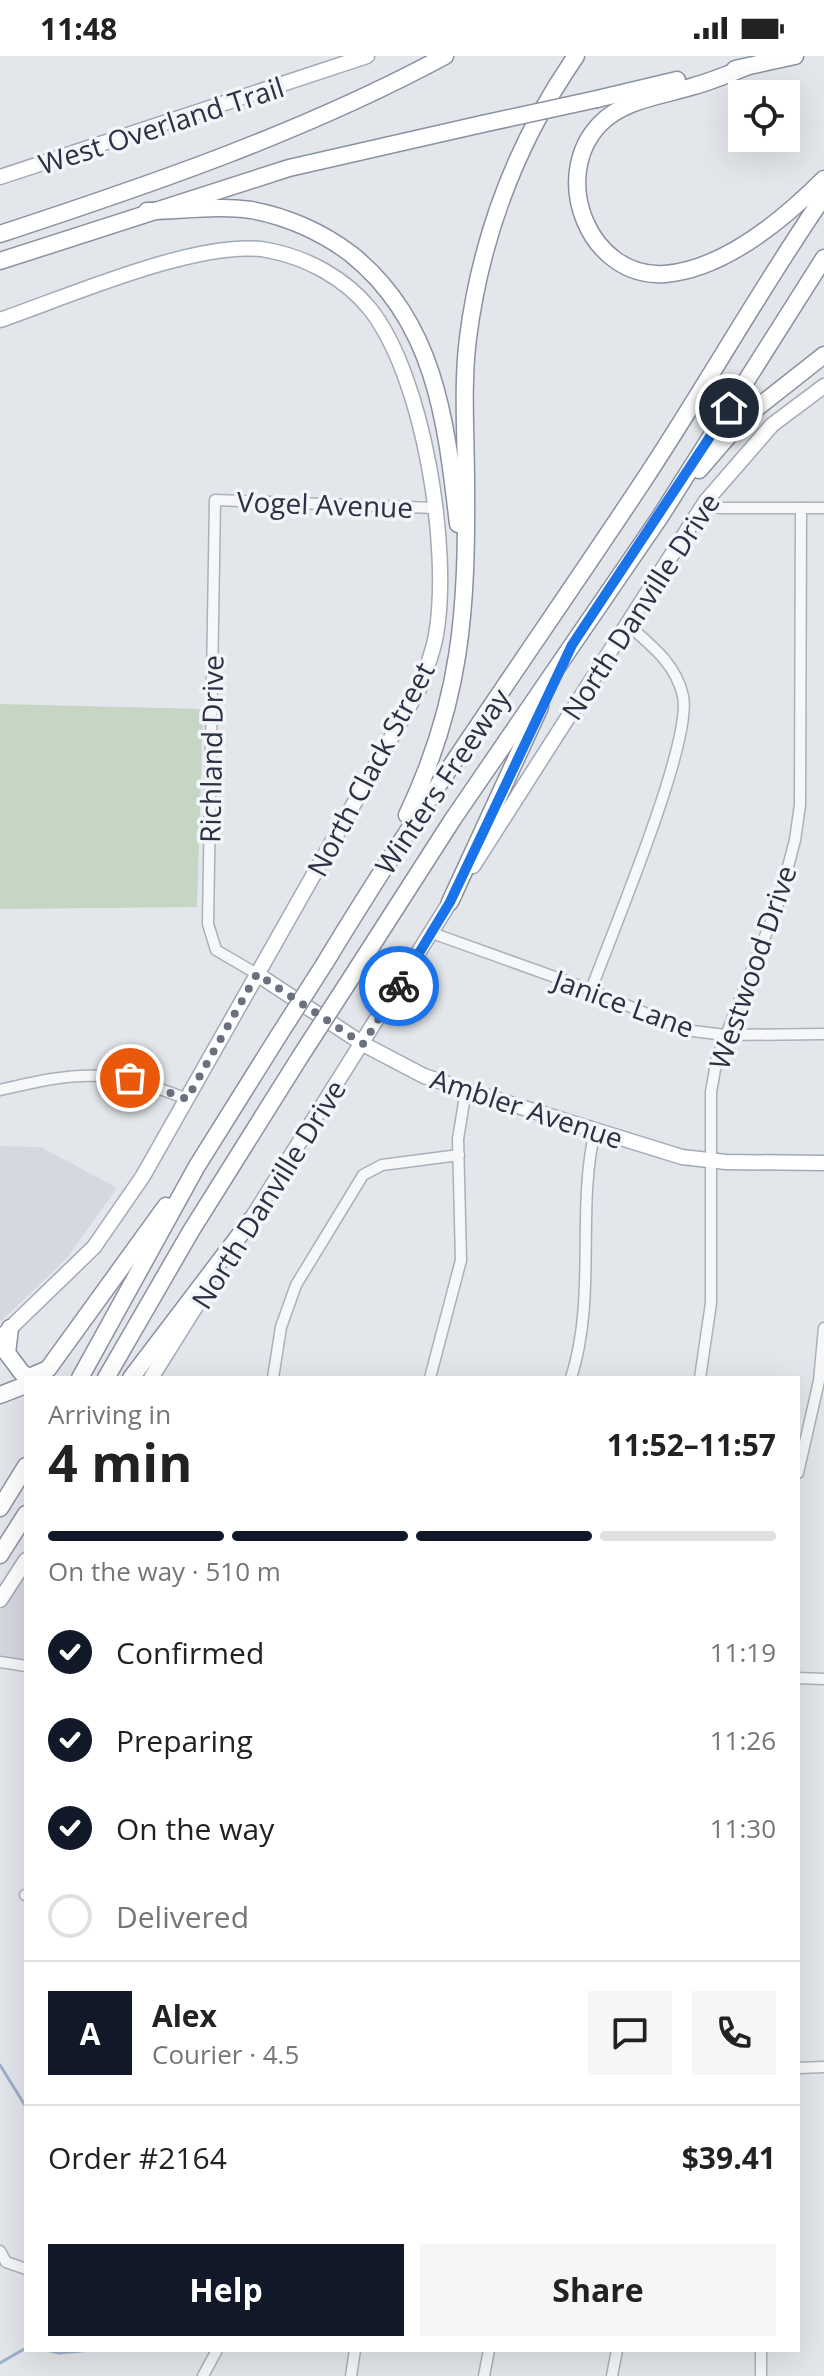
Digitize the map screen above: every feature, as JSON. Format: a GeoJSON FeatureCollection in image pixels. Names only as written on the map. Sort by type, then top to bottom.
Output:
{"type":"FeatureCollection","features":[{"type":"Feature","properties":{"kind":"highway"},"geometry":{"type":"LineString","coordinates":[[0,234],[154,183],[274,137],[445,56]]}},
{"type":"Feature","properties":{"kind":"highway"},"geometry":{"type":"LineString","coordinates":[[364,898],[420,788],[455,685],[463,623],[468,339],[481,271],[503,193],[524,143],[576,56]]}},
{"type":"Feature","properties":{"kind":"highway"},"geometry":{"type":"LineString","coordinates":[[0,261],[147,211],[289,168],[795,56]]}},
{"type":"Feature","properties":{"kind":"highway"},"geometry":{"type":"LineString","coordinates":[[746,67],[697,86],[632,103],[598,125],[583,150],[577,172],[576,197],[582,218],[595,241],[636,271],[663,274],[692,269],[735,249],[781,217],[824,179]]}},
{"type":"Feature","properties":{"kind":"highway","name":"Winters Freeway"},"geometry":{"type":"LineString","coordinates":[[81,1376],[197,1166],[364,898],[456,755],[647,475],[762,287],[824,196]]}},
{"type":"Feature","properties":{"kind":"highway"},"geometry":{"type":"LineString","coordinates":[[147,211],[232,209],[291,221],[345,250],[395,297],[415,328],[438,401],[457,519],[463,623]]}},
{"type":"Feature","properties":{"kind":"highway","name":"Winters Freeway"},"geometry":{"type":"LineString","coordinates":[[107,1376],[191,1231],[300,1057],[453,819],[660,517],[824,258]]}},
{"type":"Feature","properties":{"kind":"highway"},"geometry":{"type":"LineString","coordinates":[[660,517],[744,418],[824,355]]}},
{"type":"Feature","properties":{"kind":"highway"},"geometry":{"type":"LineString","coordinates":[[450,902],[572,645]]}},
{"type":"Feature","properties":{"kind":"highway"},"geometry":{"type":"LineString","coordinates":[[42,1373],[197,1166]]}},
{"type":"Feature","properties":{"kind":"highway"},"geometry":{"type":"LineString","coordinates":[[133,1376],[251,1220]]}},
{"type":"Feature","properties":{"kind":"highway"},"geometry":{"type":"LineString","coordinates":[[5,1333],[7,1353],[27,1376]]}},
{"type":"Feature","properties":{"kind":"highway"},"geometry":{"type":"LineString","coordinates":[[0,1395],[24,1386]]}},
{"type":"Feature","properties":{"kind":"highway"},"geometry":{"type":"LineString","coordinates":[[0,1508],[24,1469]]}},
{"type":"Feature","properties":{"kind":"highway"},"geometry":{"type":"LineString","coordinates":[[0,1555],[24,1517]]}},
{"type":"Feature","properties":{"kind":"main road","name":"West Overland Trail"},"geometry":{"type":"LineString","coordinates":[[0,177],[367,56]]}},
{"type":"Feature","properties":{"kind":"main road","name":"North Clack Street"},"geometry":{"type":"LineString","coordinates":[[0,320],[150,269],[223,249],[265,250],[301,260],[344,283],[368,307],[396,351],[421,432],[435,508],[439,603],[432,656],[420,687],[121,1211],[94,1247],[5,1333]]}},
{"type":"Feature","properties":{"kind":"main road","name":"North Danville Drive"},"geometry":{"type":"LineString","coordinates":[[152,1376],[706,501],[772,425],[824,386]]}},
{"type":"Feature","properties":{"kind":"main road","name":"Ambler Avenue"},"geometry":{"type":"LineString","coordinates":[[257,974],[363,1044],[424,1076],[682,1157],[711,1162],[824,1163]]}},
{"type":"Feature","properties":{"kind":"main road"},"geometry":{"type":"LineString","coordinates":[[0,1600],[24,1563]]}},
{"type":"Feature","properties":{"kind":"street","name":"Vogel Avenue"},"geometry":{"type":"LineString","coordinates":[[215,500],[435,508]]}},
{"type":"Feature","properties":{"kind":"street","name":"Richland Drive"},"geometry":{"type":"LineString","coordinates":[[215,500],[208,924],[216,950],[257,974]]}},
{"type":"Feature","properties":{"kind":"street"},"geometry":{"type":"LineString","coordinates":[[706,501],[719,508],[824,508]]}},
{"type":"Feature","properties":{"kind":"street","name":"Westwood Drive"},"geometry":{"type":"LineString","coordinates":[[700,1376],[711,1303],[711,1092],[725,1035],[779,901],[800,805],[801,508]]}},
{"type":"Feature","properties":{"kind":"street"},"geometry":{"type":"LineString","coordinates":[[591,990],[668,779],[684,721],[685,707],[676,677],[662,655],[628,625]]}},
{"type":"Feature","properties":{"kind":"street","name":"Janice Lane"},"geometry":{"type":"LineString","coordinates":[[432,933],[591,990],[685,1030],[725,1035],[824,1034]]}},
{"type":"Feature","properties":{"kind":"street"},"geometry":{"type":"LineString","coordinates":[[0,1090],[51,1078],[90,1074],[130,1078],[187,1099]]}},
{"type":"Feature","properties":{"kind":"street"},"geometry":{"type":"LineString","coordinates":[[431,1376],[461,1260],[459,1120],[466,1090]]}},
{"type":"Feature","properties":{"kind":"street"},"geometry":{"type":"LineString","coordinates":[[571,1376],[586,1299],[587,1165],[595,1130]]}},
{"type":"Feature","properties":{"kind":"street"},"geometry":{"type":"LineString","coordinates":[[273,1376],[281,1327],[296,1285],[363,1175],[382,1165],[459,1155]]}},
{"type":"Feature","properties":{"kind":"street"},"geometry":{"type":"LineString","coordinates":[[800,1464],[819,1381],[824,1328]]}},
{"type":"Feature","properties":{"kind":"street"},"geometry":{"type":"LineString","coordinates":[[0,1662],[24,1666]]}},
{"type":"Feature","properties":{"kind":"street"},"geometry":{"type":"LineString","coordinates":[[800,1678],[824,1679]]}},
{"type":"Feature","properties":{"kind":"street"},"geometry":{"type":"LineString","coordinates":[[800,2068],[824,2067]]}},
{"type":"Feature","properties":{"kind":"street"},"geometry":{"type":"LineString","coordinates":[[0,2251],[3,2264],[24,2269]]}},
{"type":"Feature","properties":{"kind":"street"},"geometry":{"type":"LineString","coordinates":[[203,2376],[216,2352]]}},
{"type":"Feature","properties":{"kind":"street"},"geometry":{"type":"LineString","coordinates":[[351,2376],[355,2352]]}},
{"type":"Feature","properties":{"kind":"street"},"geometry":{"type":"LineString","coordinates":[[484,2376],[489,2352]]}},
{"type":"Feature","properties":{"kind":"street"},"geometry":{"type":"LineString","coordinates":[[612,2376],[617,2352]]}},
{"type":"Feature","properties":{"kind":"street"},"geometry":{"type":"LineString","coordinates":[[761,2352],[761,2376]]}},
{"type":"Feature","properties":{"kind":"shaded area"},"geometry":{"type":"Polygon","coordinates":[[[0,1146],[41,1147],[117,1188],[66,1259],[0,1322],[0,1146]]]}},
{"type":"Feature","properties":{"kind":"shaded area"},"geometry":{"type":"Polygon","coordinates":[[[24,1573],[23,1660],[0,1655],[0,1611],[24,1573]]]}},
{"type":"Feature","properties":{"kind":"green space"},"geometry":{"type":"Polygon","coordinates":[[[0,704],[203,709],[197,907],[0,909],[0,704]]]}},
{"type":"Feature","properties":{"kind":"waterway"},"geometry":{"type":"LineString","coordinates":[[0,2065],[24,2104]]}},
{"type":"Feature","properties":{"kind":"waterway"},"geometry":{"type":"LineString","coordinates":[[0,2363],[24,2349]]}},
{"type":"Feature","properties":{"kind":"waterway"},"geometry":{"type":"LineString","coordinates":[[55,2352],[70,2352]]}},
{"type":"Feature","properties":{"kind":"way so far"},"geometry":{"type":"LineString","coordinates":[[130,1078],[187,1099],[257,974],[363,1044],[399,986]]}},
{"type":"Feature","properties":{"kind":"route"},"geometry":{"type":"LineString","coordinates":[[399,986],[450,902],[572,645],[660,517],[729,408]]}}]}
